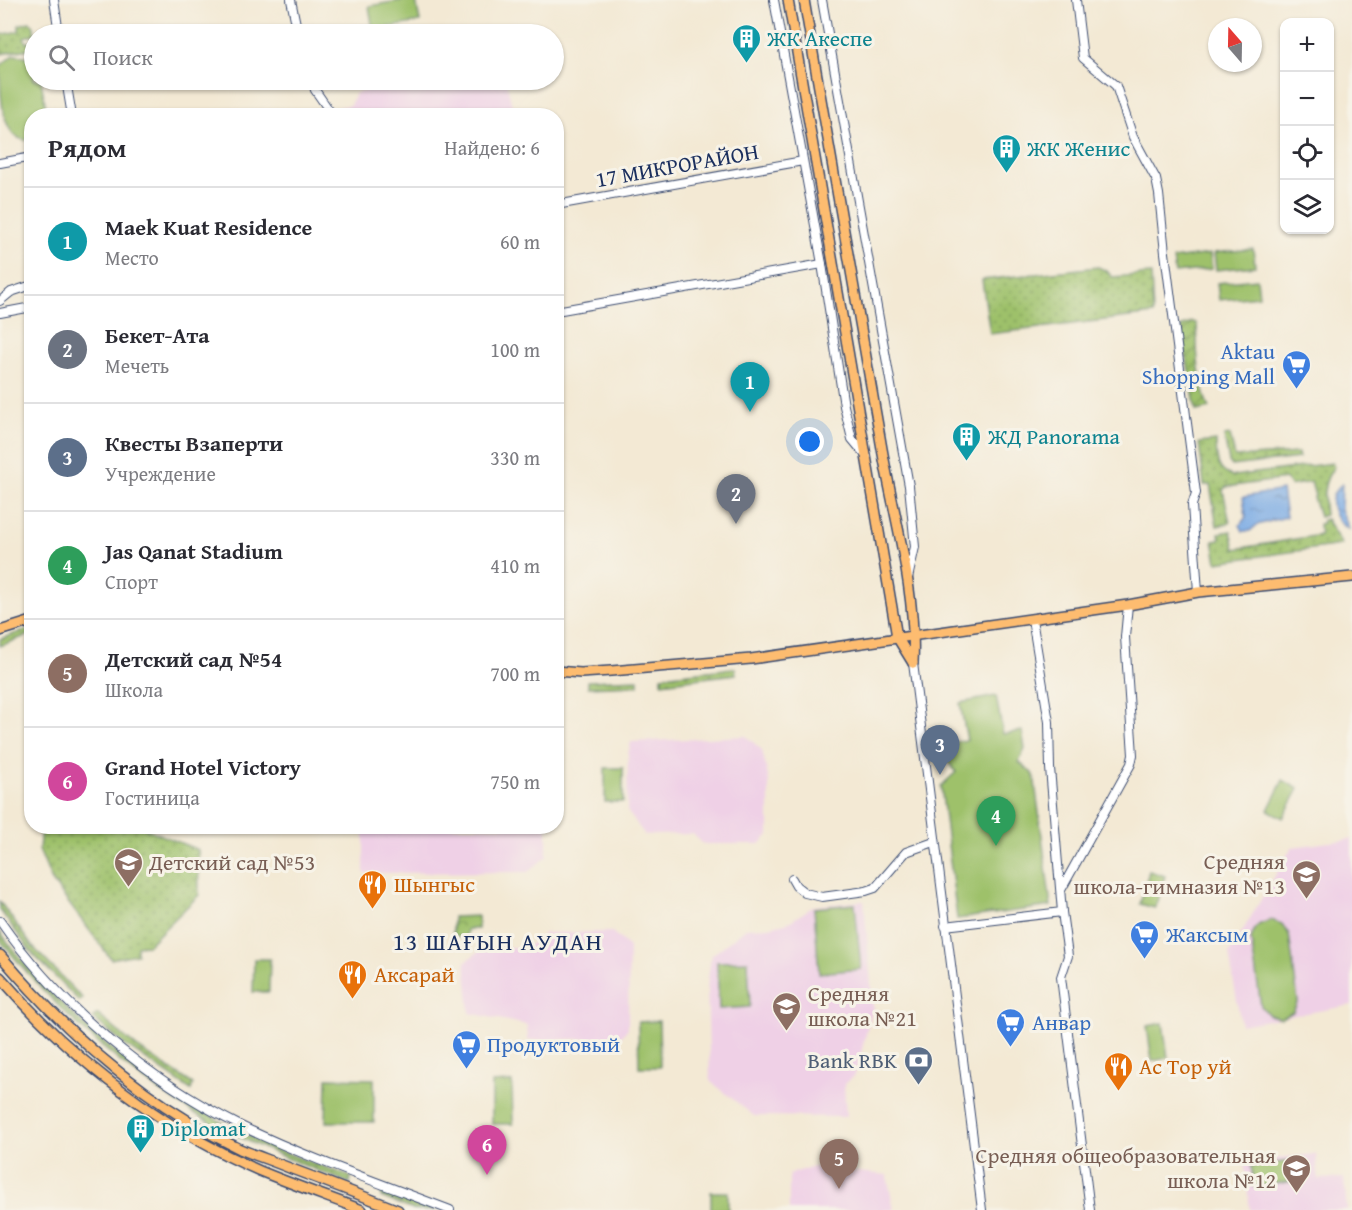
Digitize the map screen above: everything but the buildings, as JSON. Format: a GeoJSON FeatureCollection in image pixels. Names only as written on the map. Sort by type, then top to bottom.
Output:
{"type":"FeatureCollection","features":[{"type":"Feature","properties":{"kind":"main road"},"geometry":{"type":"LineString","coordinates":[[788,0],[897,637],[913,663]]}},
{"type":"Feature","properties":{"kind":"main road"},"geometry":{"type":"LineString","coordinates":[[804,0],[907,583],[914,635],[913,663]]}},
{"type":"Feature","properties":{"kind":"main road"},"geometry":{"type":"LineString","coordinates":[[807,108],[822,105]]}},
{"type":"Feature","properties":{"kind":"main road"},"geometry":{"type":"LineString","coordinates":[[564,672],[581,673],[751,659],[1128,605],[1198,592],[1352,577]]}},
{"type":"Feature","properties":{"kind":"main road"},"geometry":{"type":"LineString","coordinates":[[0,631],[24,624]]}},
{"type":"Feature","properties":{"kind":"main road"},"geometry":{"type":"LineString","coordinates":[[0,955],[25,984],[87,1046],[136,1086],[186,1120],[242,1149],[398,1210]]}},
{"type":"Feature","properties":{"kind":"main road"},"geometry":{"type":"LineString","coordinates":[[0,977],[32,1014],[77,1057],[128,1096],[176,1127],[261,1171],[362,1210]]}},
{"type":"Feature","properties":{"kind":"street"},"geometry":{"type":"LineString","coordinates":[[54,0],[58,24]]}},
{"type":"Feature","properties":{"kind":"street"},"geometry":{"type":"LineString","coordinates":[[291,0],[296,24]]}},
{"type":"Feature","properties":{"kind":"street"},"geometry":{"type":"LineString","coordinates":[[774,0],[822,264],[848,424],[852,439],[867,458]]}},
{"type":"Feature","properties":{"kind":"street"},"geometry":{"type":"LineString","coordinates":[[822,0],[909,486],[915,548],[907,583]]}},
{"type":"Feature","properties":{"kind":"street"},"geometry":{"type":"LineString","coordinates":[[1076,0],[1083,58],[1116,86],[1133,137],[1156,179],[1196,493],[1192,505],[1198,592]]}},
{"type":"Feature","properties":{"kind":"street"},"geometry":{"type":"LineString","coordinates":[[68,90],[71,108]]}},
{"type":"Feature","properties":{"kind":"street"},"geometry":{"type":"LineString","coordinates":[[315,90],[327,108]]}},
{"type":"Feature","properties":{"kind":"street"},"geometry":{"type":"LineString","coordinates":[[0,163],[24,158]]}},
{"type":"Feature","properties":{"kind":"street","name":"17 МИКРОРАЙОН"},"geometry":{"type":"LineString","coordinates":[[564,204],[803,161]]}},
{"type":"Feature","properties":{"kind":"street"},"geometry":{"type":"LineString","coordinates":[[564,310],[822,264]]}},
{"type":"Feature","properties":{"kind":"street"},"geometry":{"type":"LineString","coordinates":[[0,302],[12,292],[24,288]]}},
{"type":"Feature","properties":{"kind":"street"},"geometry":{"type":"LineString","coordinates":[[0,313],[24,308]]}},
{"type":"Feature","properties":{"kind":"street"},"geometry":{"type":"LineString","coordinates":[[1061,890],[1131,764],[1133,755],[1126,647],[1128,605]]}},
{"type":"Feature","properties":{"kind":"street"},"geometry":{"type":"LineString","coordinates":[[1032,619],[1049,722],[1050,768],[1068,956],[1061,977],[1090,1210]]}},
{"type":"Feature","properties":{"kind":"street"},"geometry":{"type":"LineString","coordinates":[[913,663],[982,1210]]}},
{"type":"Feature","properties":{"kind":"street"},"geometry":{"type":"LineString","coordinates":[[792,879],[796,886],[805,893],[822,897],[866,891],[875,888],[899,857],[906,852],[934,842]]}},
{"type":"Feature","properties":{"kind":"street"},"geometry":{"type":"LineString","coordinates":[[945,926],[1062,912]]}},
{"type":"Feature","properties":{"kind":"street"},"geometry":{"type":"LineString","coordinates":[[0,921],[15,943],[76,1009],[151,1071],[186,1094],[239,1125],[289,1147],[450,1210]]}},
{"type":"Feature","properties":{"kind":"shaded area"},"geometry":{"type":"Polygon","coordinates":[[[370,90],[508,90],[512,108],[340,108],[350,105],[356,93],[370,90]]]}},
{"type":"Feature","properties":{"kind":"shaded area"},"geometry":{"type":"Polygon","coordinates":[[[746,736],[762,750],[769,781],[769,835],[760,844],[703,844],[693,834],[645,835],[627,811],[628,754],[631,742],[746,736]]]}},
{"type":"Feature","properties":{"kind":"shaded area"},"geometry":{"type":"Polygon","coordinates":[[[364,834],[547,834],[547,856],[528,872],[364,873],[364,834]]]}},
{"type":"Feature","properties":{"kind":"shaded area","name":"Средняя школа-гимназия №13"},"geometry":{"type":"Polygon","coordinates":[[[1352,839],[1352,1005],[1241,1025],[1229,954],[1292,847],[1352,839]]]}},
{"type":"Feature","properties":{"kind":"shaded area","name":"Средняя школа №21"},"geometry":{"type":"Polygon","coordinates":[[[864,901],[873,1008],[855,1075],[844,1084],[846,1117],[754,1116],[710,1081],[707,988],[711,956],[746,928],[769,927],[789,922],[814,906],[864,901]]]}},
{"type":"Feature","properties":{"kind":"shaded area"},"geometry":{"type":"Polygon","coordinates":[[[612,932],[629,947],[628,1028],[620,1038],[528,1040],[527,1025],[470,1013],[465,962],[486,946],[526,948],[545,933],[612,932]]]}},
{"type":"Feature","properties":{"kind":"shaded area","name":"Средняя общеобразовательная школа №12"},"geometry":{"type":"Polygon","coordinates":[[[1316,1154],[1318,1179],[1344,1178],[1347,1210],[1250,1210],[1244,1161],[1316,1154]]]}},
{"type":"Feature","properties":{"kind":"shaded area"},"geometry":{"type":"Polygon","coordinates":[[[813,1167],[887,1175],[894,1210],[789,1210],[789,1174],[813,1167]]]}},
{"type":"Feature","properties":{"kind":"green space"},"geometry":{"type":"Polygon","coordinates":[[[416,0],[420,22],[372,24],[369,6],[416,0]]]}},
{"type":"Feature","properties":{"kind":"green space"},"geometry":{"type":"Polygon","coordinates":[[[29,22],[33,24],[24,24],[24,50],[0,54],[0,35],[19,31],[19,25],[29,22]]]}},
{"type":"Feature","properties":{"kind":"green space"},"geometry":{"type":"Polygon","coordinates":[[[13,55],[24,56],[24,90],[43,90],[46,108],[24,108],[24,139],[13,134],[4,113],[0,88],[0,66],[13,55]]]}},
{"type":"Feature","properties":{"kind":"green space"},"geometry":{"type":"Polygon","coordinates":[[[1253,249],[1255,266],[1216,270],[1214,253],[1253,249]]]}},
{"type":"Feature","properties":{"kind":"green space"},"geometry":{"type":"Polygon","coordinates":[[[1210,254],[1212,269],[1175,273],[1173,259],[1210,254]]]}},
{"type":"Feature","properties":{"kind":"green space"},"geometry":{"type":"Polygon","coordinates":[[[1098,267],[1107,271],[1112,277],[1151,274],[1153,314],[990,334],[982,280],[1098,267]]]}},
{"type":"Feature","properties":{"kind":"green space"},"geometry":{"type":"Polygon","coordinates":[[[1257,279],[1259,296],[1219,300],[1217,283],[1257,279]]]}},
{"type":"Feature","properties":{"kind":"green space"},"geometry":{"type":"Polygon","coordinates":[[[1192,322],[1196,323],[1200,376],[1204,395],[1210,408],[1196,411],[1181,327],[1192,322]]]}},
{"type":"Feature","properties":{"kind":"green space"},"geometry":{"type":"Polygon","coordinates":[[[1230,435],[1235,457],[1298,453],[1299,458],[1232,466],[1229,462],[1224,436],[1230,435]]]}},
{"type":"Feature","properties":{"kind":"green space"},"geometry":{"type":"Polygon","coordinates":[[[1216,441],[1218,463],[1223,471],[1233,476],[1332,463],[1334,467],[1327,478],[1324,490],[1325,515],[1319,517],[1311,482],[1290,486],[1286,479],[1226,487],[1223,490],[1230,523],[1217,526],[1210,485],[1204,485],[1199,443],[1216,441]]]}},
{"type":"Feature","properties":{"kind":"green space"},"geometry":{"type":"Polygon","coordinates":[[[1326,519],[1342,545],[1217,562],[1213,541],[1220,540],[1219,533],[1231,531],[1235,549],[1320,535],[1319,524],[1326,519]]]}},
{"type":"Feature","properties":{"kind":"green space"},"geometry":{"type":"Polygon","coordinates":[[[24,630],[24,637],[0,646],[0,639],[24,630]]]}},
{"type":"Feature","properties":{"kind":"green space"},"geometry":{"type":"Polygon","coordinates":[[[735,668],[736,674],[662,683],[662,676],[735,668]]]}},
{"type":"Feature","properties":{"kind":"green space"},"geometry":{"type":"Polygon","coordinates":[[[638,679],[638,685],[588,687],[588,681],[638,679]]]}},
{"type":"Feature","properties":{"kind":"green space"},"geometry":{"type":"Polygon","coordinates":[[[996,696],[1003,734],[1022,731],[1025,749],[1019,762],[1034,775],[1051,906],[957,919],[941,786],[956,772],[948,762],[945,744],[967,740],[960,703],[996,696]]]}},
{"type":"Feature","properties":{"kind":"green space"},"geometry":{"type":"Polygon","coordinates":[[[605,768],[623,768],[623,802],[605,802],[605,768]]]}},
{"type":"Feature","properties":{"kind":"green space"},"geometry":{"type":"Polygon","coordinates":[[[1283,780],[1299,789],[1283,818],[1268,810],[1283,780]]]}},
{"type":"Feature","properties":{"kind":"green space","name":"Детский сад №53"},"geometry":{"type":"Polygon","coordinates":[[[40,834],[159,834],[198,850],[199,895],[148,945],[137,946],[137,954],[111,959],[52,881],[39,850],[40,834]]]}},
{"type":"Feature","properties":{"kind":"green space"},"geometry":{"type":"Polygon","coordinates":[[[1149,871],[1165,876],[1155,908],[1140,904],[1149,871]]]}},
{"type":"Feature","properties":{"kind":"green space"},"geometry":{"type":"Polygon","coordinates":[[[0,902],[32,946],[82,998],[79,1001],[31,952],[0,910],[0,902]]]}},
{"type":"Feature","properties":{"kind":"green space"},"geometry":{"type":"Polygon","coordinates":[[[855,904],[861,969],[819,973],[814,908],[855,904]]]}},
{"type":"Feature","properties":{"kind":"green space"},"geometry":{"type":"Polygon","coordinates":[[[478,916],[478,929],[467,929],[466,937],[453,936],[453,917],[478,916]]]}},
{"type":"Feature","properties":{"kind":"green space"},"geometry":{"type":"Polygon","coordinates":[[[1271,920],[1282,924],[1289,934],[1298,1001],[1293,1012],[1281,1018],[1269,1015],[1261,1006],[1251,939],[1255,928],[1271,920]]]}},
{"type":"Feature","properties":{"kind":"green space"},"geometry":{"type":"Polygon","coordinates":[[[0,932],[54,996],[84,1025],[149,1077],[220,1121],[280,1150],[351,1177],[350,1183],[233,1134],[196,1114],[141,1078],[66,1014],[0,940],[0,932]]]}},
{"type":"Feature","properties":{"kind":"green space"},"geometry":{"type":"Polygon","coordinates":[[[254,959],[270,959],[269,992],[253,992],[254,959]]]}},
{"type":"Feature","properties":{"kind":"green space"},"geometry":{"type":"Polygon","coordinates":[[[748,961],[750,1007],[719,1009],[717,962],[748,961]]]}},
{"type":"Feature","properties":{"kind":"green space"},"geometry":{"type":"Polygon","coordinates":[[[97,1014],[138,1048],[193,1084],[191,1090],[125,1045],[93,1018],[97,1014]]]}},
{"type":"Feature","properties":{"kind":"green space"},"geometry":{"type":"Polygon","coordinates":[[[659,1021],[660,1067],[639,1067],[638,1022],[659,1021]]]}},
{"type":"Feature","properties":{"kind":"green space"},"geometry":{"type":"Polygon","coordinates":[[[1163,1023],[1168,1058],[1152,1061],[1147,1026],[1163,1023]]]}},
{"type":"Feature","properties":{"kind":"green space"},"geometry":{"type":"Polygon","coordinates":[[[327,1078],[374,1079],[374,1122],[326,1122],[327,1078]]]}},
{"type":"Feature","properties":{"kind":"green space"},"geometry":{"type":"Polygon","coordinates":[[[512,1082],[513,1124],[492,1124],[492,1083],[512,1082]]]}},
{"type":"Feature","properties":{"kind":"green space"},"geometry":{"type":"Polygon","coordinates":[[[1291,1161],[1294,1181],[1254,1187],[1251,1166],[1291,1161]]]}},
{"type":"Feature","properties":{"kind":"green space"},"geometry":{"type":"Polygon","coordinates":[[[382,1190],[436,1210],[414,1210],[381,1197],[382,1190]]]}},
{"type":"Feature","properties":{"kind":"green space"},"geometry":{"type":"Polygon","coordinates":[[[711,1192],[728,1192],[728,1210],[711,1210],[711,1192]]]}},
{"type":"Feature","properties":{"kind":"water"},"geometry":{"type":"Polygon","coordinates":[[[1342,484],[1341,509],[1349,529],[1338,520],[1332,508],[1333,495],[1342,484]]]}},
{"type":"Feature","properties":{"kind":"water"},"geometry":{"type":"Polygon","coordinates":[[[1282,490],[1286,517],[1257,525],[1250,531],[1243,531],[1240,525],[1246,517],[1243,497],[1282,490]]]}},
{"type":"Feature","properties":{"kind":"place","name":"ЖК Акеспе"},"geometry":{"type":"Point","coordinates":[746,64]}},
{"type":"Feature","properties":{"kind":"place","name":"ЖК Женис"},"geometry":{"type":"Point","coordinates":[1006,174]}},
{"type":"Feature","properties":{"kind":"place","name":"Aktau Shopping Mall"},"geometry":{"type":"Point","coordinates":[1296,390]}},
{"type":"Feature","properties":{"kind":"place","name":"Maek Kuat Residence"},"geometry":{"type":"Point","coordinates":[750,412]}},
{"type":"Feature","properties":{"kind":"place","name":"ЖД Panorama"},"geometry":{"type":"Point","coordinates":[967,462]}},
{"type":"Feature","properties":{"kind":"place","name":"Бекет-Ата"},"geometry":{"type":"Point","coordinates":[736,524]}},
{"type":"Feature","properties":{"kind":"place","name":"Квесты Взаперти"},"geometry":{"type":"Point","coordinates":[940,775]}},
{"type":"Feature","properties":{"kind":"place","name":"Jas Qanat Stadium"},"geometry":{"type":"Point","coordinates":[996,846]}},
{"type":"Feature","properties":{"kind":"place","name":"Детский сад №53"},"geometry":{"type":"Point","coordinates":[128,888]}},
{"type":"Feature","properties":{"kind":"place","name":"Средняя школа-гимназия №13"},"geometry":{"type":"Point","coordinates":[1306,900]}},
{"type":"Feature","properties":{"kind":"place","name":"Шынгыс"},"geometry":{"type":"Point","coordinates":[373,910]}},
{"type":"Feature","properties":{"kind":"place","name":"Жаксым"},"geometry":{"type":"Point","coordinates":[1145,960]}},
{"type":"Feature","properties":{"kind":"place","name":"Аксарай"},"geometry":{"type":"Point","coordinates":[353,1000]}},
{"type":"Feature","properties":{"kind":"place","name":"Средняя школа №21"},"geometry":{"type":"Point","coordinates":[787,1032]}},
{"type":"Feature","properties":{"kind":"place","name":"Анвар"},"geometry":{"type":"Point","coordinates":[1011,1048]}},
{"type":"Feature","properties":{"kind":"place","name":"Продуктовый"},"geometry":{"type":"Point","coordinates":[466,1070]}},
{"type":"Feature","properties":{"kind":"place","name":"Bank RBK"},"geometry":{"type":"Point","coordinates":[918,1086]}},
{"type":"Feature","properties":{"kind":"place","name":"Ас Тор уй"},"geometry":{"type":"Point","coordinates":[1118,1092]}},
{"type":"Feature","properties":{"kind":"place","name":"Diplomat"},"geometry":{"type":"Point","coordinates":[140,1154]}},
{"type":"Feature","properties":{"kind":"place","name":"Grand Hotel Victory"},"geometry":{"type":"Point","coordinates":[487,1175]}},
{"type":"Feature","properties":{"kind":"place","name":"Детский сад №54"},"geometry":{"type":"Point","coordinates":[839,1189]}},
{"type":"Feature","properties":{"kind":"place","name":"Средняя общеобразовательная школа №12"},"geometry":{"type":"Point","coordinates":[1297,1194]}},
{"type":"Feature","properties":{"kind":"district","name":"13 ШАҒЫН АУДАН"},"geometry":{"type":"Point","coordinates":[498,942]}}]}
